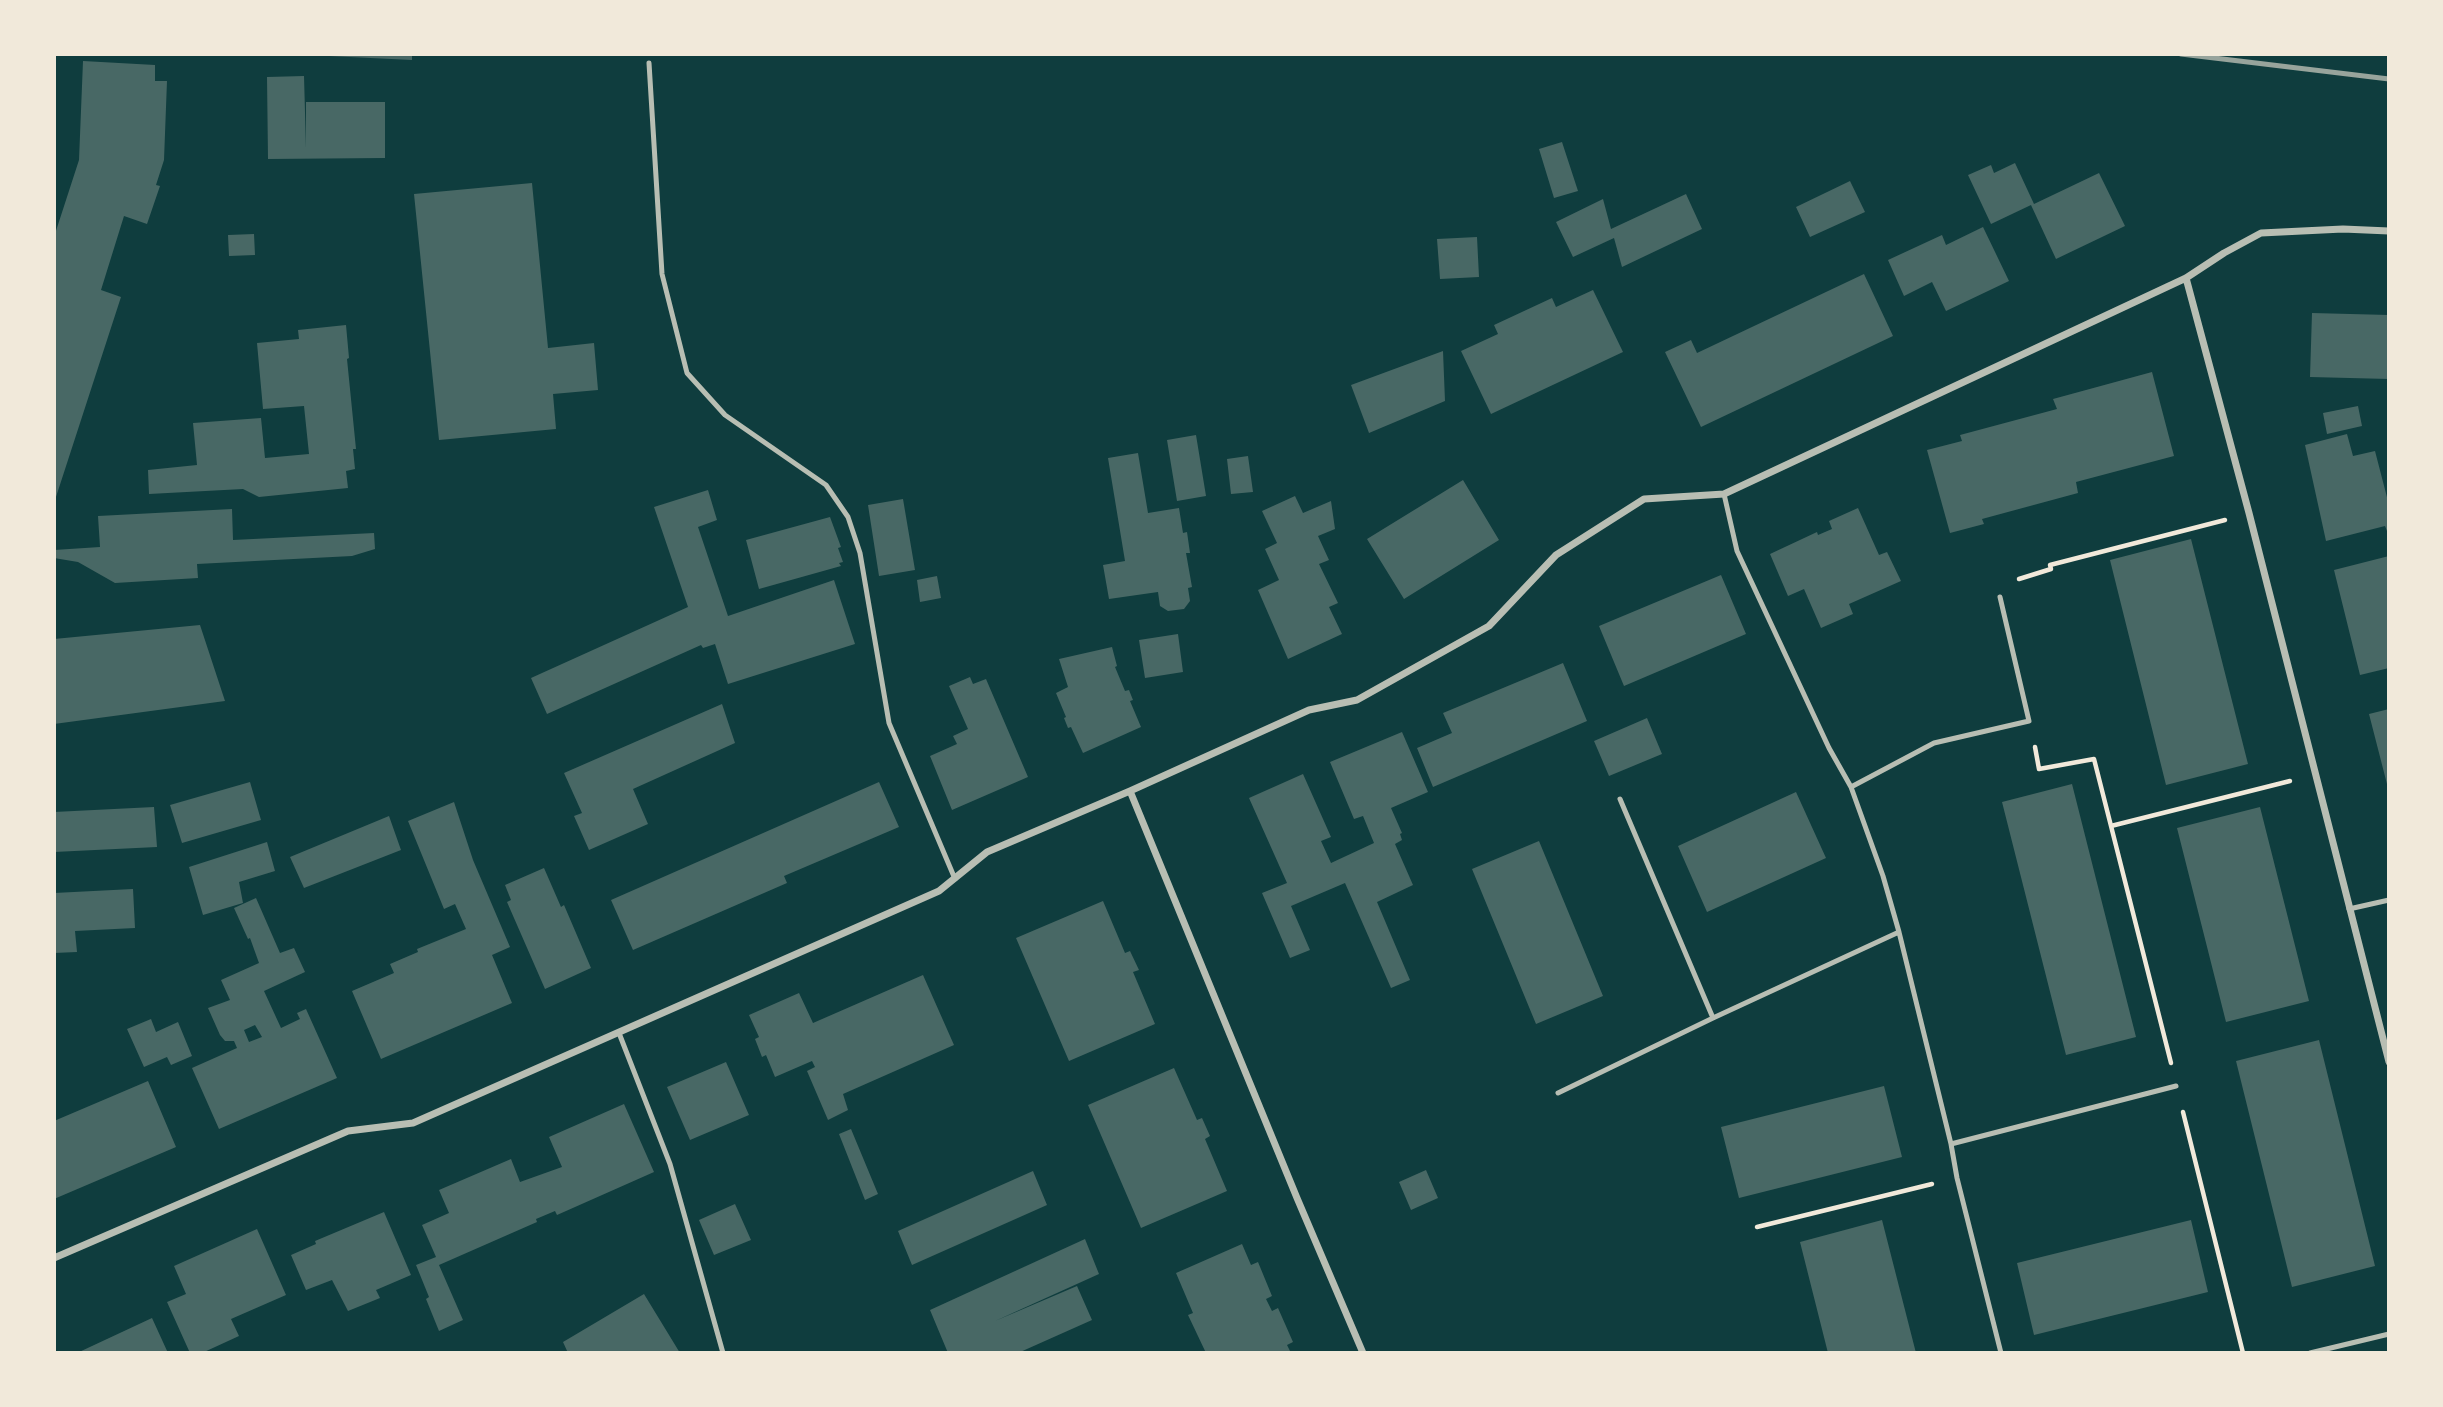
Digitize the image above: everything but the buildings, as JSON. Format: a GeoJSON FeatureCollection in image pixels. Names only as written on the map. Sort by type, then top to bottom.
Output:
{"type":"FeatureCollection","features":[{"type":"Feature","properties":{"kind":"street"},"geometry":{"type":"LineString","coordinates":[[54,1258],[348,1131],[413,1123],[939,891],[987,852],[1309,710],[1357,700],[1489,626],[1556,555],[1644,499],[1724,494],[2186,278],[2261,233],[2343,229],[2389,232]]}},
{"type":"Feature","properties":{"kind":"street"},"geometry":{"type":"LineString","coordinates":[[2186,278],[2389,1062]]}},
{"type":"Feature","properties":{"kind":"street"},"geometry":{"type":"LineString","coordinates":[[1129,791],[1363,1353]]}},
{"type":"Feature","properties":{"kind":"lane"},"geometry":{"type":"LineString","coordinates":[[649,63],[662,274],[687,373],[724,415],[826,485],[848,517],[860,553],[889,723],[955,879]]}},
{"type":"Feature","properties":{"kind":"lane"},"geometry":{"type":"LineString","coordinates":[[1724,494],[1737,551],[1829,748],[1851,787],[1883,876],[2001,1353]]}},
{"type":"Feature","properties":{"kind":"lane"},"geometry":{"type":"LineString","coordinates":[[1851,787],[1934,743],[2029,721],[2000,597]]}},
{"type":"Feature","properties":{"kind":"lane"},"geometry":{"type":"LineString","coordinates":[[1620,799],[1713,1018]]}},
{"type":"Feature","properties":{"kind":"lane"},"geometry":{"type":"LineString","coordinates":[[2349,909],[2389,900]]}},
{"type":"Feature","properties":{"kind":"lane"},"geometry":{"type":"LineString","coordinates":[[1558,1093],[1899,932]]}},
{"type":"Feature","properties":{"kind":"lane"},"geometry":{"type":"LineString","coordinates":[[619,1032],[670,1164],[723,1353]]}},
{"type":"Feature","properties":{"kind":"lane"},"geometry":{"type":"LineString","coordinates":[[1951,1144],[2176,1086]]}},
{"type":"Feature","properties":{"kind":"lane"},"geometry":{"type":"LineString","coordinates":[[2310,1353],[2389,1334]]}},
{"type":"Feature","properties":{"kind":"path"},"geometry":{"type":"LineString","coordinates":[[2000,597],[2017,580],[2051,569],[2050,565],[2249,513]]}},
{"type":"Feature","properties":{"kind":"path"},"geometry":{"type":"LineString","coordinates":[[2029,721],[2039,769],[2094,759],[2243,1353]]}},
{"type":"Feature","properties":{"kind":"path"},"geometry":{"type":"LineString","coordinates":[[2111,826],[2315,775]]}},
{"type":"Feature","properties":{"kind":"path"},"geometry":{"type":"LineString","coordinates":[[1758,1227],[1957,1178]]}},
{"type":"Feature","properties":{"kind":"railway"},"geometry":{"type":"LineString","coordinates":[[2181,54],[2389,79]]}}]}
